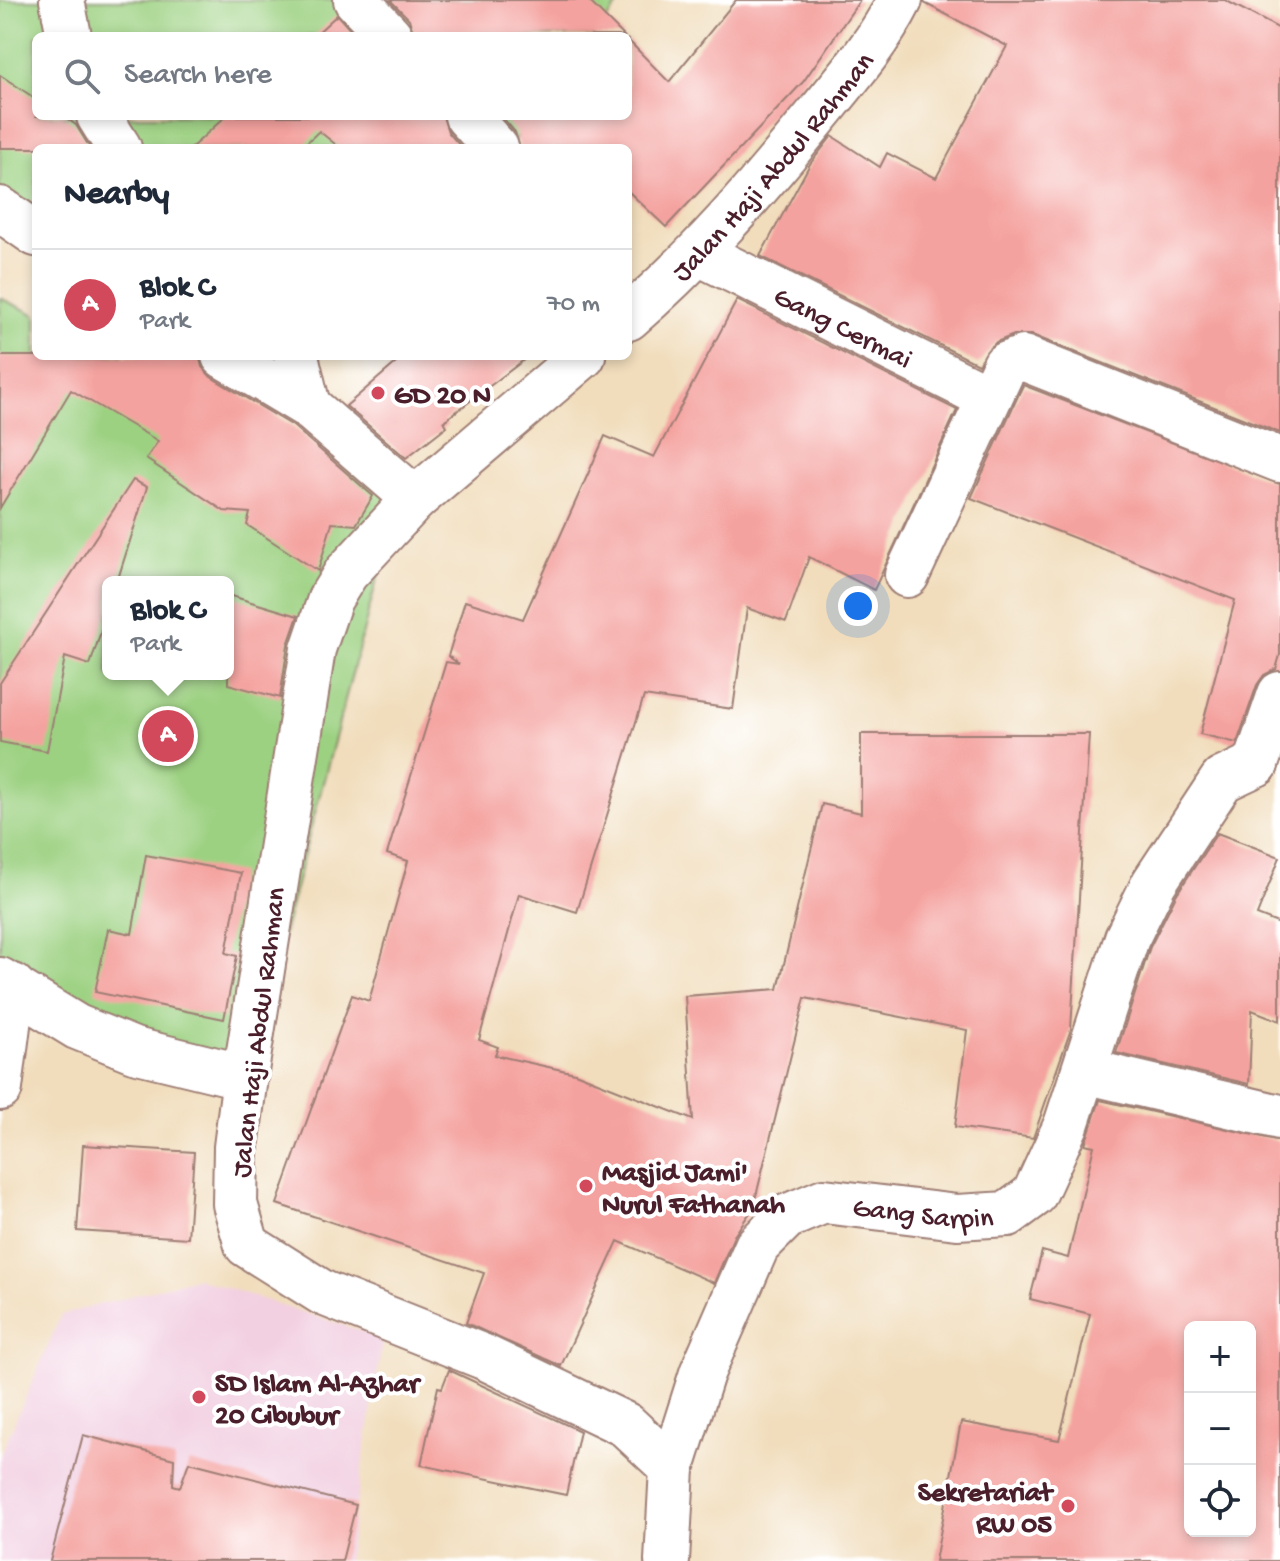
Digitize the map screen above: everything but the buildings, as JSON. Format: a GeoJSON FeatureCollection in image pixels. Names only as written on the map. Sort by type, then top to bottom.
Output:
{"type":"FeatureCollection","features":[{"type":"Feature","properties":{"kind":"street"},"geometry":{"type":"LineString","coordinates":[[62,0],[68,32]]}},
{"type":"Feature","properties":{"kind":"street"},"geometry":{"type":"LineString","coordinates":[[356,0],[386,32]]}},
{"type":"Feature","properties":{"kind":"street","name":"Jalan Haji Abdul Rahman"},"geometry":{"type":"LineString","coordinates":[[632,307],[699,253],[759,186],[884,33],[900,0]]}},
{"type":"Feature","properties":{"kind":"street"},"geometry":{"type":"LineString","coordinates":[[102,120],[116,144]]}},
{"type":"Feature","properties":{"kind":"street"},"geometry":{"type":"LineString","coordinates":[[471,120],[492,144]]}},
{"type":"Feature","properties":{"kind":"street"},"geometry":{"type":"LineString","coordinates":[[0,209],[32,231]]}},
{"type":"Feature","properties":{"kind":"street","name":"Gang Cermai"},"geometry":{"type":"LineString","coordinates":[[699,253],[987,397]]}},
{"type":"Feature","properties":{"kind":"street"},"geometry":{"type":"LineString","coordinates":[[907,575],[987,397],[1005,365],[1023,358],[1280,460]]}},
{"type":"Feature","properties":{"kind":"street"},"geometry":{"type":"LineString","coordinates":[[231,360],[308,406],[415,499]]}},
{"type":"Feature","properties":{"kind":"street"},"geometry":{"type":"LineString","coordinates":[[297,360],[308,406]]}},
{"type":"Feature","properties":{"kind":"street","name":"Jalan Haji Abdul Rahman"},"geometry":{"type":"LineString","coordinates":[[578,360],[415,499],[346,573],[330,599],[313,649],[245,1077],[236,1147],[235,1204],[247,1245],[323,1293],[484,1357],[626,1425],[672,1468]]}},
{"type":"Feature","properties":{"kind":"street"},"geometry":{"type":"LineString","coordinates":[[1268,768],[1280,694]]}},
{"type":"Feature","properties":{"kind":"street","name":"Gang Sarpin"},"geometry":{"type":"LineString","coordinates":[[672,1468],[702,1373],[757,1246],[786,1217],[824,1201],[957,1217],[1008,1214],[1034,1195],[1085,1071],[1127,938],[1154,883],[1222,780],[1268,768]]}},
{"type":"Feature","properties":{"kind":"street"},"geometry":{"type":"LineString","coordinates":[[0,1088],[7,983],[77,1027],[134,1050],[245,1077]]}},
{"type":"Feature","properties":{"kind":"street"},"geometry":{"type":"LineString","coordinates":[[1085,1071],[1280,1117]]}},
{"type":"Feature","properties":{"kind":"street"},"geometry":{"type":"LineString","coordinates":[[667,1561],[672,1468]]}},
{"type":"Feature","properties":{"kind":"shaded area","name":"SD Islam Al-Azhar 20 Cibubur"},"geometry":{"type":"Polygon","coordinates":[[[196,1278],[383,1338],[347,1561],[0,1561],[0,1456],[61,1315],[196,1278]]]}},
{"type":"Feature","properties":{"kind":"green space"},"geometry":{"type":"Polygon","coordinates":[[[0,0],[622,0],[597,32],[32,32],[32,120],[529,120],[511,144],[32,144],[32,231],[0,209],[0,0]]]}},
{"type":"Feature","properties":{"kind":"green space"},"geometry":{"type":"Polygon","coordinates":[[[0,298],[32,313],[32,360],[130,360],[401,489],[245,1077],[0,983],[0,298]]]}},
{"type":"Feature","properties":{"kind":"place","name":"GD 20 N"},"geometry":{"type":"Point","coordinates":[378,393]}},
{"type":"Feature","properties":{"kind":"place","name":"Blok C"},"geometry":{"type":"Point","coordinates":[168,736]}},
{"type":"Feature","properties":{"kind":"place","name":"Masjid Jami' Nurul Fathanah"},"geometry":{"type":"Point","coordinates":[586,1186]}},
{"type":"Feature","properties":{"kind":"place","name":"SD Islam Al-Azhar 20 Cibubur"},"geometry":{"type":"Point","coordinates":[199,1397]}},
{"type":"Feature","properties":{"kind":"place","name":"Sekretariat RW 05"},"geometry":{"type":"Point","coordinates":[1068,1506]}}]}
